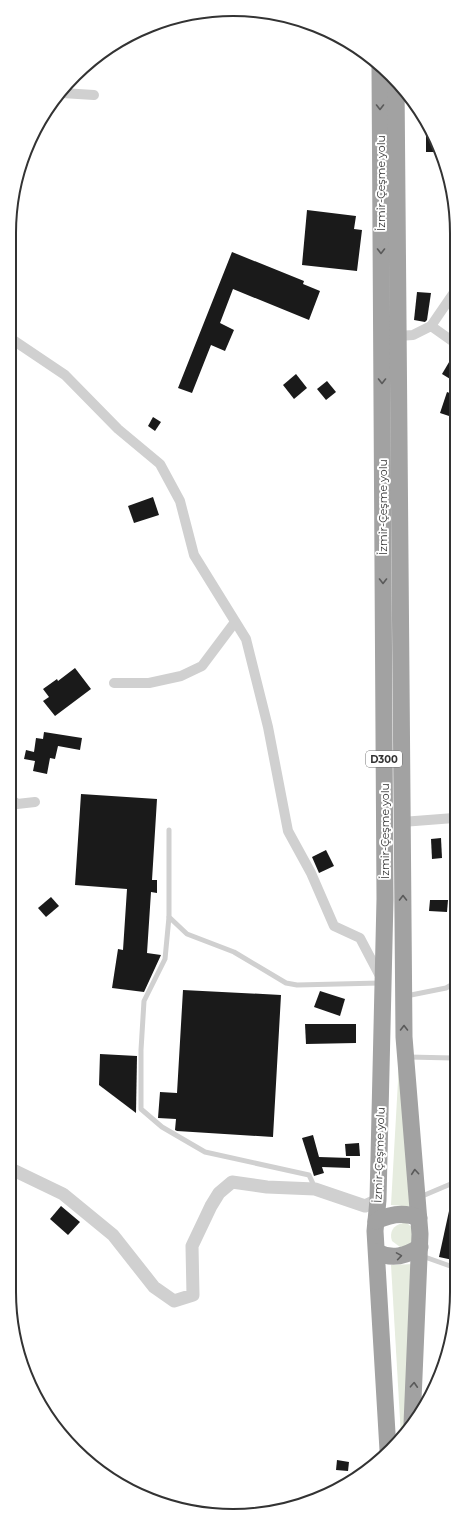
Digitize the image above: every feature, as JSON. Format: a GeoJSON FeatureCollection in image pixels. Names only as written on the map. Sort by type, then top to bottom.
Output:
{"type":"FeatureCollection","features":[{"type":"Feature","properties":{"kind":"highway","name":"İzmir-Çeşme yolu"},"geometry":{"type":"LineString","coordinates":[[380,74],[385,891],[378,1200],[375,1231],[388,1443]]}},
{"type":"Feature","properties":{"kind":"highway","name":"İzmir-Çeşme yolu"},"geometry":{"type":"LineString","coordinates":[[396,90],[404,1037],[419,1218],[420,1251],[412,1414]]}},
{"type":"Feature","properties":{"kind":"highway"},"geometry":{"type":"LineString","coordinates":[[376,1221],[383,1217],[401,1214],[413,1215],[419,1218]]}},
{"type":"Feature","properties":{"kind":"highway"},"geometry":{"type":"LineString","coordinates":[[377,1252],[390,1257],[420,1251]]}},
{"type":"Feature","properties":{"kind":"street"},"geometry":{"type":"LineString","coordinates":[[67,93],[94,95]]}},
{"type":"Feature","properties":{"kind":"street"},"geometry":{"type":"LineString","coordinates":[[398,336],[413,335],[431,326],[450,298]]}},
{"type":"Feature","properties":{"kind":"street"},"geometry":{"type":"LineString","coordinates":[[431,326],[450,339]]}},
{"type":"Feature","properties":{"kind":"street"},"geometry":{"type":"LineString","coordinates":[[16,342],[65,374],[118,429],[160,464],[180,501],[194,555],[246,639],[268,727],[288,831],[311,873],[334,926],[360,938],[383,983]]}},
{"type":"Feature","properties":{"kind":"street"},"geometry":{"type":"LineString","coordinates":[[114,684],[149,682],[181,676],[202,666],[235,622]]}},
{"type":"Feature","properties":{"kind":"street"},"geometry":{"type":"LineString","coordinates":[[16,803],[35,802]]}},
{"type":"Feature","properties":{"kind":"street"},"geometry":{"type":"LineString","coordinates":[[402,822],[450,818]]}},
{"type":"Feature","properties":{"kind":"street"},"geometry":{"type":"LineString","coordinates":[[16,1171],[63,1194],[113,1235],[154,1287],[174,1301],[193,1295],[192,1246],[219,1192],[232,1182],[267,1188],[315,1189],[334,1194],[365,1206],[378,1200]]}},
{"type":"Feature","properties":{"kind":"lane"},"geometry":{"type":"LineString","coordinates":[[169,830],[169,917],[165,959],[144,1001],[140,1050],[141,1109],[162,1127],[205,1152],[309,1175],[315,1189]]}},
{"type":"Feature","properties":{"kind":"lane"},"geometry":{"type":"LineString","coordinates":[[169,917],[187,934],[234,952],[286,983],[297,985],[383,983]]}},
{"type":"Feature","properties":{"kind":"lane"},"geometry":{"type":"LineString","coordinates":[[404,997],[446,988],[450,986]]}},
{"type":"Feature","properties":{"kind":"lane"},"geometry":{"type":"LineString","coordinates":[[405,1057],[450,1058]]}},
{"type":"Feature","properties":{"kind":"lane"},"geometry":{"type":"LineString","coordinates":[[417,1198],[450,1184]]}},
{"type":"Feature","properties":{"kind":"lane"},"geometry":{"type":"LineString","coordinates":[[420,1251],[450,1266]]}},
{"type":"Feature","properties":{"kind":"shaded area"},"geometry":{"type":"Polygon","coordinates":[[[398,1020],[415,1207],[391,1205],[398,1081],[398,1020]]]}},
{"type":"Feature","properties":{"kind":"shaded area"},"geometry":{"type":"Polygon","coordinates":[[[407,1223],[414,1229],[411,1245],[400,1247],[392,1241],[391,1235],[394,1227],[407,1223]]]}},
{"type":"Feature","properties":{"kind":"shaded area"},"geometry":{"type":"Polygon","coordinates":[[[414,1264],[405,1423],[401,1429],[391,1265],[414,1264]]]}},
{"type":"Feature","properties":{"kind":"building"},"geometry":{"type":"Polygon","coordinates":[[[426,134],[434,152],[426,152],[426,134]]]}},
{"type":"Feature","properties":{"kind":"building"},"geometry":{"type":"Polygon","coordinates":[[[307,210],[356,216],[354,229],[362,230],[357,271],[302,265],[307,210]]]}},
{"type":"Feature","properties":{"kind":"building"},"geometry":{"type":"Polygon","coordinates":[[[232,252],[304,281],[303,284],[320,291],[309,320],[233,289],[220,323],[234,330],[225,351],[211,345],[192,393],[178,388],[232,252]]]}},
{"type":"Feature","properties":{"kind":"building"},"geometry":{"type":"Polygon","coordinates":[[[417,292],[431,293],[427,320],[425,322],[414,320],[417,292]]]}},
{"type":"Feature","properties":{"kind":"building"},"geometry":{"type":"Polygon","coordinates":[[[450,360],[450,379],[442,374],[450,360]]]}},
{"type":"Feature","properties":{"kind":"building"},"geometry":{"type":"Polygon","coordinates":[[[296,374],[307,388],[294,399],[283,385],[296,374]]]}},
{"type":"Feature","properties":{"kind":"building"},"geometry":{"type":"Polygon","coordinates":[[[327,381],[336,392],[326,400],[317,389],[327,381]]]}},
{"type":"Feature","properties":{"kind":"building"},"geometry":{"type":"Polygon","coordinates":[[[447,392],[450,393],[449,416],[440,413],[447,392]]]}},
{"type":"Feature","properties":{"kind":"building"},"geometry":{"type":"Polygon","coordinates":[[[153,417],[161,422],[155,431],[148,426],[153,417]]]}},
{"type":"Feature","properties":{"kind":"building"},"geometry":{"type":"Polygon","coordinates":[[[153,497],[159,515],[134,523],[128,506],[153,497]]]}},
{"type":"Feature","properties":{"kind":"building"},"geometry":{"type":"Polygon","coordinates":[[[75,668],[91,689],[55,716],[43,701],[49,697],[43,689],[57,679],[58,681],[75,668]]]}},
{"type":"Feature","properties":{"kind":"building"},"geometry":{"type":"Polygon","coordinates":[[[44,732],[82,738],[80,750],[58,746],[55,759],[50,758],[47,774],[33,771],[35,761],[24,759],[26,750],[34,752],[36,738],[43,739],[44,732]]]}},
{"type":"Feature","properties":{"kind":"building"},"geometry":{"type":"Polygon","coordinates":[[[81,794],[157,799],[152,880],[157,880],[157,893],[151,892],[147,953],[161,955],[144,992],[112,988],[118,949],[123,950],[127,889],[75,885],[81,794]]]}},
{"type":"Feature","properties":{"kind":"building"},"geometry":{"type":"Polygon","coordinates":[[[441,838],[442,858],[432,859],[431,839],[441,838]]]}},
{"type":"Feature","properties":{"kind":"building"},"geometry":{"type":"Polygon","coordinates":[[[326,850],[334,866],[319,873],[312,857],[326,850]]]}},
{"type":"Feature","properties":{"kind":"building"},"geometry":{"type":"Polygon","coordinates":[[[51,897],[59,906],[46,917],[38,908],[51,897]]]}},
{"type":"Feature","properties":{"kind":"building"},"geometry":{"type":"Polygon","coordinates":[[[430,900],[448,900],[447,912],[429,911],[430,900]]]}},
{"type":"Feature","properties":{"kind":"building"},"geometry":{"type":"Polygon","coordinates":[[[183,990],[281,995],[273,1137],[177,1131],[175,1130],[176,1119],[158,1118],[160,1092],[177,1093],[183,990]]]}},
{"type":"Feature","properties":{"kind":"building"},"geometry":{"type":"Polygon","coordinates":[[[320,991],[345,999],[340,1016],[314,1007],[320,991]]]}},
{"type":"Feature","properties":{"kind":"building"},"geometry":{"type":"Polygon","coordinates":[[[305,1024],[356,1024],[356,1043],[306,1044],[305,1024]]]}},
{"type":"Feature","properties":{"kind":"building"},"geometry":{"type":"Polygon","coordinates":[[[100,1054],[137,1056],[136,1113],[99,1085],[100,1054]]]}},
{"type":"Feature","properties":{"kind":"building"},"geometry":{"type":"Polygon","coordinates":[[[313,1135],[319,1157],[350,1158],[350,1168],[322,1167],[324,1173],[314,1176],[302,1138],[313,1135]]]}},
{"type":"Feature","properties":{"kind":"building"},"geometry":{"type":"Polygon","coordinates":[[[359,1143],[360,1156],[346,1156],[345,1144],[359,1143]]]}},
{"type":"Feature","properties":{"kind":"building"},"geometry":{"type":"Polygon","coordinates":[[[61,1206],[80,1222],[68,1235],[50,1219],[61,1206]]]}},
{"type":"Feature","properties":{"kind":"building"},"geometry":{"type":"Polygon","coordinates":[[[449,1211],[450,1211],[450,1259],[439,1257],[449,1211]]]}},
{"type":"Feature","properties":{"kind":"building"},"geometry":{"type":"Polygon","coordinates":[[[337,1460],[349,1462],[348,1471],[336,1470],[337,1460]]]}}]}
